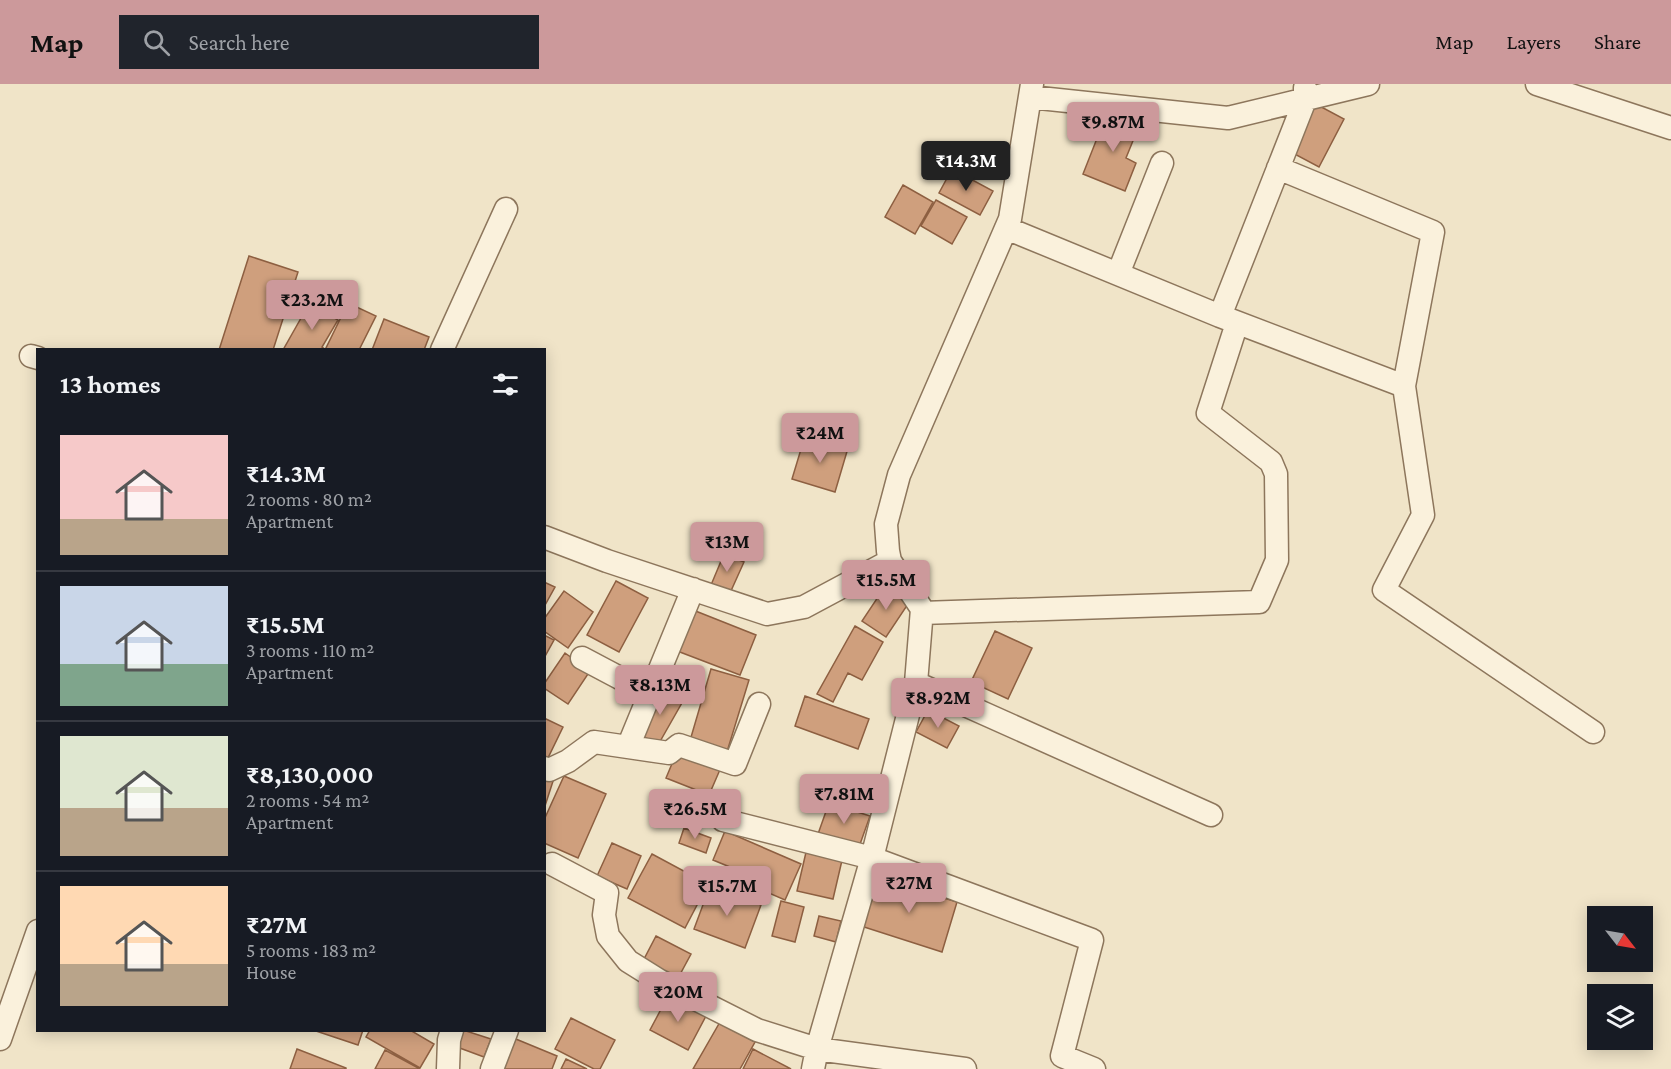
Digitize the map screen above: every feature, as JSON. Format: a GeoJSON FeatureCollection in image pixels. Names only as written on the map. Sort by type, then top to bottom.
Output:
{"type":"FeatureCollection","features":[{"type":"Feature","properties":{"kind":"street"},"geometry":{"type":"LineString","coordinates":[[815,1059],[872,858],[916,683],[922,609],[890,561],[886,524],[898,475],[1010,219],[1031,90],[1228,118],[1305,92],[1321,94],[1368,84]]}},
{"type":"Feature","properties":{"kind":"street"},"geometry":{"type":"LineString","coordinates":[[1537,84],[1671,128]]}},
{"type":"Feature","properties":{"kind":"street"},"geometry":{"type":"LineString","coordinates":[[922,613],[1259,602],[1277,560],[1276,474],[1271,462],[1208,413],[1229,319],[1305,92]]}},
{"type":"Feature","properties":{"kind":"street"},"geometry":{"type":"LineString","coordinates":[[1118,274],[1162,163]]}},
{"type":"Feature","properties":{"kind":"street"},"geometry":{"type":"LineString","coordinates":[[1278,168],[1433,232],[1404,386],[1423,515],[1384,590],[1593,732]]}},
{"type":"Feature","properties":{"kind":"street"},"geometry":{"type":"LineString","coordinates":[[443,348],[506,209]]}},
{"type":"Feature","properties":{"kind":"street"},"geometry":{"type":"LineString","coordinates":[[1006,228],[1229,319],[1404,386]]}},
{"type":"Feature","properties":{"kind":"street"},"geometry":{"type":"LineString","coordinates":[[546,538],[767,614],[804,607],[890,561]]}},
{"type":"Feature","properties":{"kind":"street"},"geometry":{"type":"LineString","coordinates":[[628,747],[693,589]]}},
{"type":"Feature","properties":{"kind":"street"},"geometry":{"type":"LineString","coordinates":[[582,658],[650,694]]}},
{"type":"Feature","properties":{"kind":"street"},"geometry":{"type":"LineString","coordinates":[[916,683],[1211,815]]}},
{"type":"Feature","properties":{"kind":"street"},"geometry":{"type":"LineString","coordinates":[[546,769],[549,770],[568,761],[594,742],[669,753],[679,745],[735,764],[759,704]]}},
{"type":"Feature","properties":{"kind":"street"},"geometry":{"type":"LineString","coordinates":[[723,820],[872,858],[1092,940],[1062,1056],[1094,1069]]}},
{"type":"Feature","properties":{"kind":"street"},"geometry":{"type":"LineString","coordinates":[[552,864],[607,893],[604,915],[608,936],[628,961],[660,981],[815,1059],[964,1069]]}},
{"type":"Feature","properties":{"kind":"street"},"geometry":{"type":"LineString","coordinates":[[0,1039],[36,938]]}},
{"type":"Feature","properties":{"kind":"street"},"geometry":{"type":"LineString","coordinates":[[448,1069],[451,1032]]}},
{"type":"Feature","properties":{"kind":"street"},"geometry":{"type":"LineString","coordinates":[[492,1069],[506,1032]]}},
{"type":"Feature","properties":{"kind":"building"},"geometry":{"type":"Polygon","coordinates":[[[1312,102],[1344,119],[1319,167],[1287,150],[1312,102]]]}},
{"type":"Feature","properties":{"kind":"building"},"geometry":{"type":"Polygon","coordinates":[[[1107,113],[1139,126],[1126,158],[1136,163],[1125,191],[1083,174],[1107,113]]]}},
{"type":"Feature","properties":{"kind":"building"},"geometry":{"type":"Polygon","coordinates":[[[952,169],[993,191],[980,215],[939,193],[952,169]]]}},
{"type":"Feature","properties":{"kind":"building"},"geometry":{"type":"Polygon","coordinates":[[[903,185],[933,202],[915,234],[885,217],[903,185]]]}},
{"type":"Feature","properties":{"kind":"building"},"geometry":{"type":"Polygon","coordinates":[[[936,200],[967,217],[952,244],[921,226],[936,200]]]}},
{"type":"Feature","properties":{"kind":"building"},"geometry":{"type":"Polygon","coordinates":[[[249,256],[298,272],[274,348],[220,348],[249,256]]]}},
{"type":"Feature","properties":{"kind":"building"},"geometry":{"type":"Polygon","coordinates":[[[348,303],[376,316],[360,348],[326,348],[348,303]]]}},
{"type":"Feature","properties":{"kind":"building"},"geometry":{"type":"Polygon","coordinates":[[[309,304],[338,320],[323,348],[284,348],[309,304]]]}},
{"type":"Feature","properties":{"kind":"building"},"geometry":{"type":"Polygon","coordinates":[[[384,319],[429,337],[425,348],[373,348],[384,319]]]}},
{"type":"Feature","properties":{"kind":"building"},"geometry":{"type":"Polygon","coordinates":[[[805,436],[848,448],[835,492],[792,479],[805,436]]]}},
{"type":"Feature","properties":{"kind":"building"},"geometry":{"type":"Polygon","coordinates":[[[724,554],[744,562],[730,593],[711,585],[724,554]]]}},
{"type":"Feature","properties":{"kind":"building"},"geometry":{"type":"Polygon","coordinates":[[[616,581],[648,598],[619,652],[587,635],[616,581]]]}},
{"type":"Feature","properties":{"kind":"building"},"geometry":{"type":"Polygon","coordinates":[[[546,583],[555,587],[546,603],[546,583]]]}},
{"type":"Feature","properties":{"kind":"building"},"geometry":{"type":"Polygon","coordinates":[[[886,585],[910,601],[886,637],[862,621],[886,585]]]}},
{"type":"Feature","properties":{"kind":"building"},"geometry":{"type":"Polygon","coordinates":[[[564,591],[593,612],[568,648],[546,632],[546,616],[564,591]]]}},
{"type":"Feature","properties":{"kind":"building"},"geometry":{"type":"Polygon","coordinates":[[[688,608],[756,635],[740,675],[672,649],[688,608]]]}},
{"type":"Feature","properties":{"kind":"building"},"geometry":{"type":"Polygon","coordinates":[[[855,626],[883,642],[862,680],[848,673],[833,702],[817,694],[855,626]]]}},
{"type":"Feature","properties":{"kind":"building"},"geometry":{"type":"Polygon","coordinates":[[[995,631],[1032,648],[1008,699],[971,682],[995,631]]]}},
{"type":"Feature","properties":{"kind":"building"},"geometry":{"type":"Polygon","coordinates":[[[546,636],[554,640],[546,654],[546,636]]]}},
{"type":"Feature","properties":{"kind":"building"},"geometry":{"type":"Polygon","coordinates":[[[565,653],[590,671],[568,704],[546,689],[546,681],[565,653]]]}},
{"type":"Feature","properties":{"kind":"building"},"geometry":{"type":"Polygon","coordinates":[[[711,669],[749,680],[726,755],[689,744],[711,669]]]}},
{"type":"Feature","properties":{"kind":"building"},"geometry":{"type":"Polygon","coordinates":[[[661,688],[683,701],[658,745],[636,732],[661,688]]]}},
{"type":"Feature","properties":{"kind":"building"},"geometry":{"type":"Polygon","coordinates":[[[805,696],[869,719],[858,749],[795,726],[805,696]]]}},
{"type":"Feature","properties":{"kind":"building"},"geometry":{"type":"Polygon","coordinates":[[[928,710],[959,726],[947,748],[916,732],[928,710]]]}},
{"type":"Feature","properties":{"kind":"building"},"geometry":{"type":"Polygon","coordinates":[[[546,719],[563,727],[546,762],[546,719]]]}},
{"type":"Feature","properties":{"kind":"building"},"geometry":{"type":"Polygon","coordinates":[[[679,747],[722,765],[709,795],[666,778],[679,747]]]}},
{"type":"Feature","properties":{"kind":"building"},"geometry":{"type":"Polygon","coordinates":[[[546,773],[555,775],[546,803],[546,773]]]}},
{"type":"Feature","properties":{"kind":"building"},"geometry":{"type":"Polygon","coordinates":[[[564,776],[606,794],[578,858],[546,844],[546,816],[564,776]]]}},
{"type":"Feature","properties":{"kind":"building"},"geometry":{"type":"Polygon","coordinates":[[[829,803],[870,816],[859,847],[818,834],[829,803]]]}},
{"type":"Feature","properties":{"kind":"building"},"geometry":{"type":"Polygon","coordinates":[[[684,828],[711,838],[706,853],[679,843],[684,828]]]}},
{"type":"Feature","properties":{"kind":"building"},"geometry":{"type":"Polygon","coordinates":[[[725,831],[801,864],[785,900],[739,880],[742,872],[713,860],[725,831]]]}},
{"type":"Feature","properties":{"kind":"building"},"geometry":{"type":"Polygon","coordinates":[[[612,843],[641,856],[627,889],[597,876],[612,843]]]}},
{"type":"Feature","properties":{"kind":"building"},"geometry":{"type":"Polygon","coordinates":[[[807,848],[843,856],[833,899],[797,891],[807,848]]]}},
{"type":"Feature","properties":{"kind":"building"},"geometry":{"type":"Polygon","coordinates":[[[652,854],[708,884],[685,928],[628,898],[652,854]]]}},
{"type":"Feature","properties":{"kind":"building"},"geometry":{"type":"Polygon","coordinates":[[[876,877],[957,902],[942,952],[861,926],[876,877]]]}},
{"type":"Feature","properties":{"kind":"building"},"geometry":{"type":"Polygon","coordinates":[[[710,886],[761,905],[745,948],[694,929],[710,886]]]}},
{"type":"Feature","properties":{"kind":"building"},"geometry":{"type":"Polygon","coordinates":[[[781,901],[804,907],[795,942],[772,936],[781,901]]]}},
{"type":"Feature","properties":{"kind":"building"},"geometry":{"type":"Polygon","coordinates":[[[819,916],[841,921],[836,942],[814,936],[819,916]]]}},
{"type":"Feature","properties":{"kind":"building"},"geometry":{"type":"Polygon","coordinates":[[[656,936],[691,954],[677,980],[642,963],[656,936]]]}},
{"type":"Feature","properties":{"kind":"building"},"geometry":{"type":"Polygon","coordinates":[[[668,996],[706,1016],[688,1050],[650,1030],[668,996]]]}},
{"type":"Feature","properties":{"kind":"building"},"geometry":{"type":"Polygon","coordinates":[[[571,1018],[615,1040],[600,1069],[594,1069],[555,1049],[571,1018]]]}},
{"type":"Feature","properties":{"kind":"building"},"geometry":{"type":"Polygon","coordinates":[[[720,1022],[755,1042],[740,1069],[693,1069],[720,1022]]]}},
{"type":"Feature","properties":{"kind":"building"},"geometry":{"type":"Polygon","coordinates":[[[319,1032],[362,1032],[358,1045],[319,1032]]]}},
{"type":"Feature","properties":{"kind":"building"},"geometry":{"type":"Polygon","coordinates":[[[369,1032],[413,1032],[434,1044],[420,1068],[366,1037],[369,1032]]]}},
{"type":"Feature","properties":{"kind":"building"},"geometry":{"type":"Polygon","coordinates":[[[462,1032],[491,1039],[484,1057],[457,1047],[462,1032]]]}},
{"type":"Feature","properties":{"kind":"building"},"geometry":{"type":"Polygon","coordinates":[[[511,1037],[557,1056],[552,1069],[497,1069],[511,1037]]]}},
{"type":"Feature","properties":{"kind":"building"},"geometry":{"type":"Polygon","coordinates":[[[297,1049],[346,1068],[346,1069],[290,1069],[297,1049]]]}},
{"type":"Feature","properties":{"kind":"building"},"geometry":{"type":"Polygon","coordinates":[[[753,1049],[791,1069],[743,1069],[753,1049]]]}},
{"type":"Feature","properties":{"kind":"building"},"geometry":{"type":"Polygon","coordinates":[[[385,1050],[420,1069],[375,1069],[385,1050]]]}},
{"type":"Feature","properties":{"kind":"building"},"geometry":{"type":"Polygon","coordinates":[[[566,1059],[587,1069],[561,1069],[566,1059]]]}}]}
